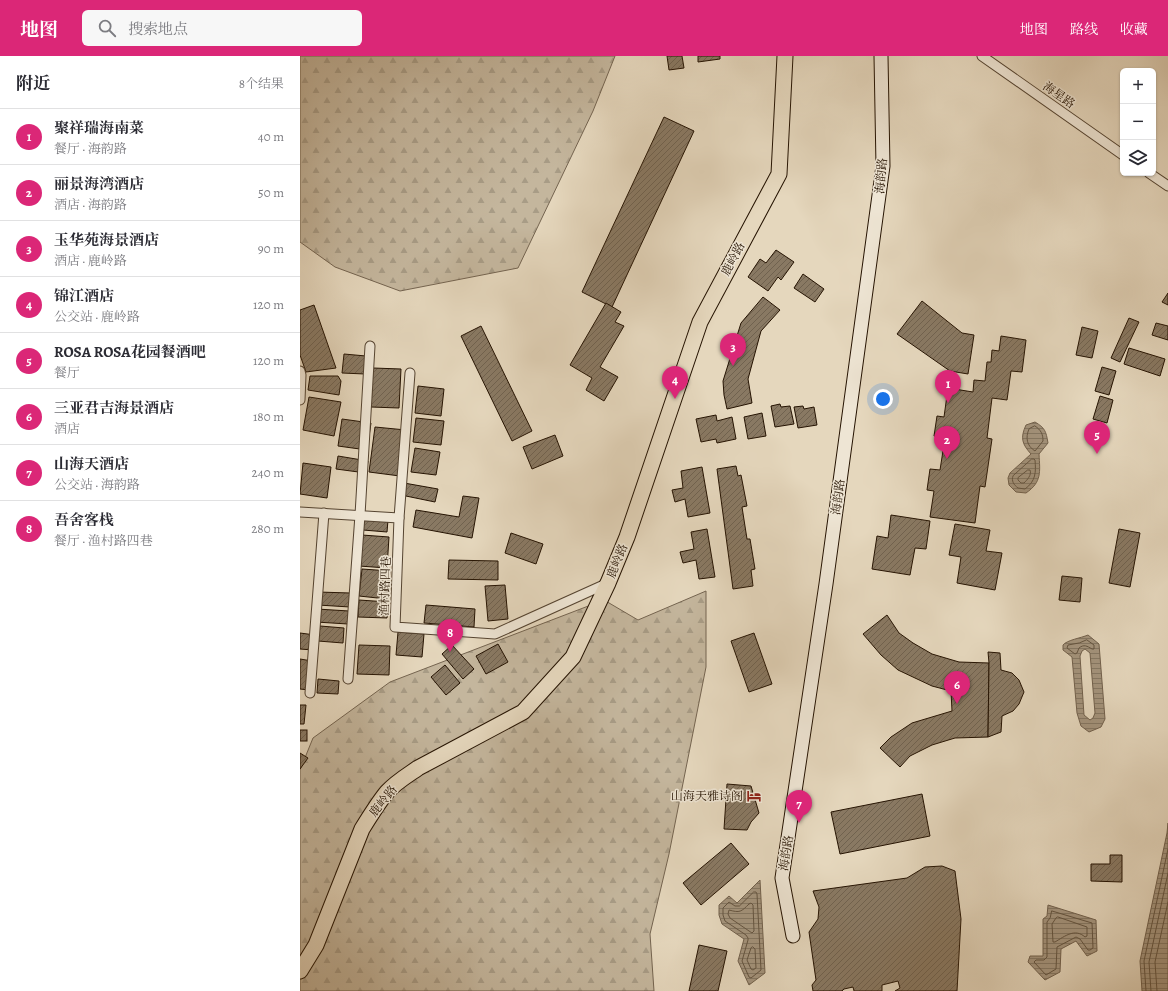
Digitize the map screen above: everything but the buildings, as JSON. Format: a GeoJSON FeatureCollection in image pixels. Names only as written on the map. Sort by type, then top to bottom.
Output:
{"type":"FeatureCollection","features":[{"type":"Feature","properties":{"kind":"main road","name":"鹿岭路"},"geometry":{"type":"LineString","coordinates":[[300,971],[316,945],[362,829],[388,791],[418,768],[523,712],[573,657],[608,583],[627,537],[700,322],[778,174],[785,56]]}},
{"type":"Feature","properties":{"kind":"street","name":"海韵路"},"geometry":{"type":"LineString","coordinates":[[793,936],[782,878],[826,584],[883,166],[881,56]]}},
{"type":"Feature","properties":{"kind":"street","name":"海星路"},"geometry":{"type":"LineString","coordinates":[[982,56],[1120,153]]}},
{"type":"Feature","properties":{"kind":"street"},"geometry":{"type":"LineString","coordinates":[[1153,176],[1168,186]]}},
{"type":"Feature","properties":{"kind":"street"},"geometry":{"type":"LineString","coordinates":[[348,679],[370,346]]}},
{"type":"Feature","properties":{"kind":"street"},"geometry":{"type":"LineString","coordinates":[[300,372],[300,400]]}},
{"type":"Feature","properties":{"kind":"street"},"geometry":{"type":"LineString","coordinates":[[300,512],[399,518],[410,373]]}},
{"type":"Feature","properties":{"kind":"street"},"geometry":{"type":"LineString","coordinates":[[310,693],[324,513]]}},
{"type":"Feature","properties":{"kind":"street","name":"渔村路四巷"},"geometry":{"type":"LineString","coordinates":[[399,518],[396,627],[495,634],[608,583]]}},
{"type":"Feature","properties":{"kind":"green space"},"geometry":{"type":"Polygon","coordinates":[[[300,56],[615,56],[593,111],[518,268],[400,291],[335,267],[300,242],[300,56]]]}},
{"type":"Feature","properties":{"kind":"green space"},"geometry":{"type":"Polygon","coordinates":[[[706,591],[706,667],[669,854],[650,934],[654,991],[300,991],[300,770],[313,738],[390,682],[604,600],[638,620],[706,591]]]}},
{"type":"Feature","properties":{"kind":"water"},"geometry":{"type":"Polygon","coordinates":[[[1035,422],[1044,430],[1048,443],[1039,454],[1040,471],[1035,485],[1026,493],[1016,492],[1009,485],[1008,478],[1010,473],[1031,454],[1024,444],[1023,434],[1026,425],[1035,422]]]}},
{"type":"Feature","properties":{"kind":"water"},"geometry":{"type":"Polygon","coordinates":[[[1088,635],[1099,644],[1105,719],[1101,727],[1089,732],[1081,726],[1077,713],[1072,657],[1063,650],[1063,645],[1065,643],[1088,635]],[[1085,649],[1082,651],[1080,656],[1084,715],[1090,720],[1093,718],[1095,713],[1090,653],[1085,649]]]}},
{"type":"Feature","properties":{"kind":"water"},"geometry":{"type":"Polygon","coordinates":[[[1168,823],[1168,991],[1142,991],[1140,961],[1168,823]]]}},
{"type":"Feature","properties":{"kind":"water"},"geometry":{"type":"Polygon","coordinates":[[[760,880],[765,973],[749,985],[738,961],[744,939],[722,924],[719,915],[719,905],[729,896],[737,903],[760,880]]]}},
{"type":"Feature","properties":{"kind":"water"},"geometry":{"type":"Polygon","coordinates":[[[1048,905],[1096,920],[1097,951],[1087,956],[1076,941],[1061,949],[1060,972],[1045,980],[1028,962],[1030,956],[1043,956],[1043,919],[1047,916],[1048,905]]]}},
{"type":"Feature","properties":{"kind":"place","name":"玉华苑海景酒店"},"geometry":{"type":"Point","coordinates":[733,366]}},
{"type":"Feature","properties":{"kind":"place","name":"锦江酒店"},"geometry":{"type":"Point","coordinates":[675,399]}},
{"type":"Feature","properties":{"kind":"place","name":"聚祥瑞海南菜"},"geometry":{"type":"Point","coordinates":[948,403]}},
{"type":"Feature","properties":{"kind":"place","name":"ROSA ROSA花园餐酒吧"},"geometry":{"type":"Point","coordinates":[1097,454]}},
{"type":"Feature","properties":{"kind":"place","name":"丽景海湾酒店"},"geometry":{"type":"Point","coordinates":[947,459]}},
{"type":"Feature","properties":{"kind":"place","name":"吾舍客栈"},"geometry":{"type":"Point","coordinates":[450,652]}},
{"type":"Feature","properties":{"kind":"place","name":"三亚君吉海景酒店"},"geometry":{"type":"Point","coordinates":[957,704]}},
{"type":"Feature","properties":{"kind":"place","name":"山海天雅诗阁"},"geometry":{"type":"Point","coordinates":[754,796]}},
{"type":"Feature","properties":{"kind":"place","name":"山海天酒店"},"geometry":{"type":"Point","coordinates":[799,823]}}]}
